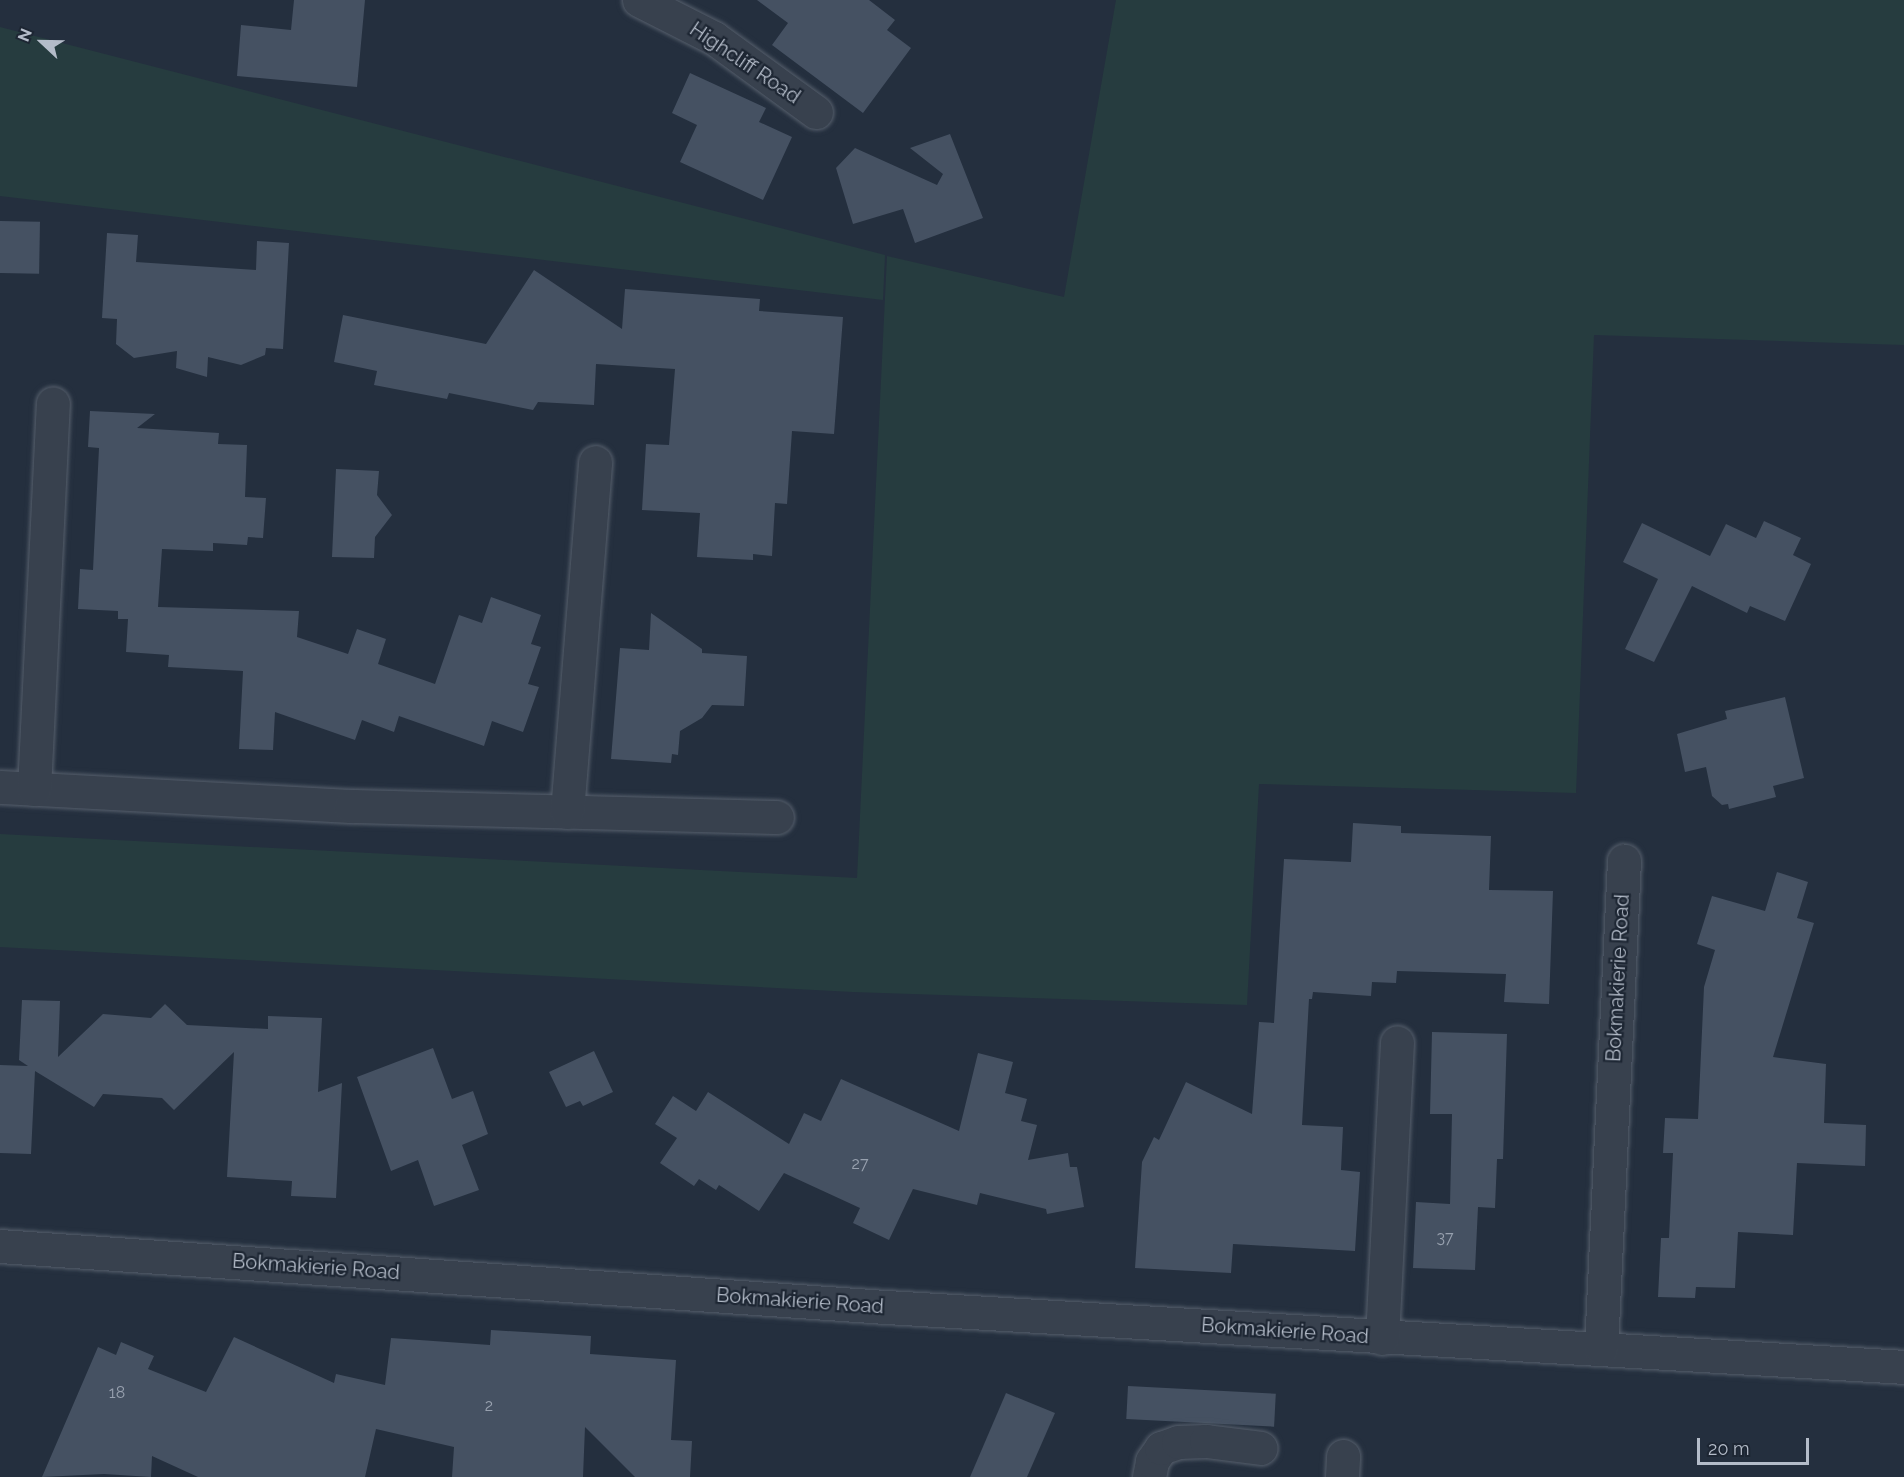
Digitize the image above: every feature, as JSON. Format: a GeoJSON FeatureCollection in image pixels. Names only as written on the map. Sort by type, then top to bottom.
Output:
{"type":"FeatureCollection","features":[{"type":"Feature","properties":{"kind":"street","name":"Highcliff Road"},"geometry":{"type":"LineString","coordinates":[[639,0],[714,39],[816,112]]}},
{"type":"Feature","properties":{"kind":"street"},"geometry":{"type":"LineString","coordinates":[[34,789],[53,403]]}},
{"type":"Feature","properties":{"kind":"street"},"geometry":{"type":"LineString","coordinates":[[567,812],[595,462]]}},
{"type":"Feature","properties":{"kind":"street"},"geometry":{"type":"LineString","coordinates":[[0,787],[351,807],[777,817]]}},
{"type":"Feature","properties":{"kind":"street","name":"Bokmakierie Road"},"geometry":{"type":"LineString","coordinates":[[1601,1348],[1624,861]]}},
{"type":"Feature","properties":{"kind":"street"},"geometry":{"type":"LineString","coordinates":[[1382,1338],[1397,1042]]}},
{"type":"Feature","properties":{"kind":"street","name":"Bokmakierie Road"},"geometry":{"type":"LineString","coordinates":[[0,1246],[1382,1338],[1601,1348],[1904,1367]]}},
{"type":"Feature","properties":{"kind":"street"},"geometry":{"type":"LineString","coordinates":[[1149,1477],[1152,1461],[1161,1448],[1178,1442],[1206,1440],[1261,1448]]}},
{"type":"Feature","properties":{"kind":"green space"},"geometry":{"type":"Polygon","coordinates":[[[1116,0],[1904,0],[1904,345],[1594,335],[1576,793],[1259,784],[1247,1005],[853,992],[0,947],[0,834],[857,878],[887,256],[1064,297],[1116,0]]]}},
{"type":"Feature","properties":{"kind":"green space"},"geometry":{"type":"Polygon","coordinates":[[[0,27],[885,255],[883,300],[0,196],[0,27]]]}},
{"type":"Feature","properties":{"kind":"building"},"geometry":{"type":"Polygon","coordinates":[[[294,0],[365,0],[357,87],[237,76],[241,25],[291,30],[294,0]]]}},
{"type":"Feature","properties":{"kind":"building"},"geometry":{"type":"Polygon","coordinates":[[[757,0],[869,0],[895,20],[887,30],[911,48],[863,113],[772,45],[788,23],[757,0]]]}},
{"type":"Feature","properties":{"kind":"building"},"geometry":{"type":"Polygon","coordinates":[[[690,73],[766,108],[759,122],[792,137],[763,200],[680,162],[697,125],[672,113],[690,73]]]}},
{"type":"Feature","properties":{"kind":"building"},"geometry":{"type":"Polygon","coordinates":[[[950,134],[983,218],[915,243],[903,209],[853,224],[836,168],[855,148],[937,185],[943,174],[910,148],[950,134]]]}},
{"type":"Feature","properties":{"kind":"building"},"geometry":{"type":"Polygon","coordinates":[[[0,221],[40,222],[39,274],[0,273],[0,221]]]}},
{"type":"Feature","properties":{"kind":"building"},"geometry":{"type":"Polygon","coordinates":[[[107,233],[138,235],[136,262],[256,270],[257,241],[289,243],[283,349],[266,348],[265,355],[241,365],[208,357],[207,377],[176,368],[177,351],[134,358],[116,344],[117,319],[102,318],[107,233]]]}},
{"type":"Feature","properties":{"kind":"building"},"geometry":{"type":"Polygon","coordinates":[[[534,270],[622,329],[625,289],[760,299],[759,311],[843,317],[834,434],[792,431],[787,504],[775,503],[772,556],[753,554],[753,560],[697,557],[700,513],[642,510],[646,444],[669,445],[675,369],[596,364],[594,405],[538,402],[533,410],[449,393],[447,399],[374,385],[377,371],[334,362],[343,315],[486,344],[534,270]]]}},
{"type":"Feature","properties":{"kind":"building"},"geometry":{"type":"Polygon","coordinates":[[[90,411],[155,414],[137,428],[219,433],[218,444],[247,445],[245,497],[266,498],[263,538],[248,537],[247,545],[213,543],[213,551],[162,549],[158,607],[299,611],[297,637],[348,654],[357,629],[386,639],[378,664],[435,684],[459,615],[482,623],[491,597],[541,615],[531,644],[541,647],[528,684],[539,687],[523,732],[492,721],[484,746],[399,716],[394,732],[362,720],[355,740],[275,712],[273,750],[239,749],[243,671],[168,667],[169,655],[126,652],[128,619],[118,619],[118,611],[78,609],[80,569],[93,570],[99,448],[88,447],[90,411]]]}},
{"type":"Feature","properties":{"kind":"building"},"geometry":{"type":"Polygon","coordinates":[[[336,469],[379,471],[377,495],[392,515],[375,537],[374,558],[332,557],[336,469]]]}},
{"type":"Feature","properties":{"kind":"building"},"geometry":{"type":"Polygon","coordinates":[[[1764,521],[1801,538],[1793,555],[1811,564],[1785,621],[1750,606],[1747,613],[1692,586],[1654,662],[1625,649],[1658,579],[1623,562],[1642,523],[1710,556],[1726,524],[1756,538],[1764,521]]]}},
{"type":"Feature","properties":{"kind":"building"},"geometry":{"type":"Polygon","coordinates":[[[651,613],[702,649],[702,653],[747,656],[744,706],[712,705],[702,718],[680,731],[678,755],[672,754],[671,763],[611,759],[620,648],[649,650],[651,613]]]}},
{"type":"Feature","properties":{"kind":"building"},"geometry":{"type":"Polygon","coordinates":[[[1785,697],[1804,778],[1773,786],[1776,797],[1729,809],[1728,804],[1722,805],[1712,796],[1706,767],[1685,772],[1677,734],[1727,719],[1725,711],[1785,697]]]}},
{"type":"Feature","properties":{"kind":"building"},"geometry":{"type":"Polygon","coordinates":[[[1353,823],[1401,826],[1401,833],[1491,836],[1489,890],[1553,891],[1549,1004],[1504,1002],[1506,974],[1397,971],[1396,983],[1372,982],[1371,996],[1313,992],[1312,999],[1309,999],[1302,1125],[1343,1127],[1341,1170],[1360,1172],[1355,1251],[1233,1244],[1231,1273],[1135,1268],[1142,1162],[1154,1137],[1159,1140],[1186,1082],[1252,1114],[1259,1022],[1274,1023],[1284,859],[1351,862],[1353,823]]]}},
{"type":"Feature","properties":{"kind":"building"},"geometry":{"type":"Polygon","coordinates":[[[1777,872],[1808,882],[1797,918],[1814,923],[1773,1057],[1826,1064],[1824,1123],[1866,1125],[1865,1166],[1797,1163],[1793,1235],[1738,1232],[1735,1288],[1696,1287],[1695,1298],[1658,1297],[1661,1238],[1669,1238],[1673,1153],[1663,1153],[1665,1118],[1698,1119],[1704,987],[1715,950],[1697,944],[1712,896],[1765,911],[1777,872]]]}},
{"type":"Feature","properties":{"kind":"building"},"geometry":{"type":"Polygon","coordinates":[[[22,1000],[60,1001],[58,1057],[103,1014],[151,1018],[165,1004],[187,1025],[268,1029],[268,1016],[322,1018],[318,1092],[342,1083],[336,1198],[291,1196],[292,1181],[227,1177],[234,1052],[174,1110],[162,1098],[103,1094],[94,1107],[35,1071],[31,1154],[0,1153],[0,1065],[28,1066],[19,1060],[22,1000]]]}},
{"type":"Feature","properties":{"kind":"building"},"geometry":{"type":"Polygon","coordinates":[[[1432,1032],[1507,1034],[1503,1159],[1497,1159],[1495,1208],[1478,1207],[1475,1270],[1413,1268],[1416,1202],[1450,1204],[1452,1114],[1430,1114],[1432,1032]]]}},
{"type":"Feature","properties":{"kind":"building"},"geometry":{"type":"Polygon","coordinates":[[[433,1048],[452,1099],[473,1091],[488,1134],[462,1145],[479,1190],[434,1206],[418,1160],[391,1171],[357,1077],[433,1048]]]}},
{"type":"Feature","properties":{"kind":"building"},"geometry":{"type":"Polygon","coordinates":[[[594,1051],[613,1092],[583,1106],[580,1101],[566,1107],[549,1072],[594,1051]]]}},
{"type":"Feature","properties":{"kind":"building"},"geometry":{"type":"Polygon","coordinates":[[[978,1053],[1013,1062],[1005,1093],[1027,1099],[1021,1121],[1037,1125],[1028,1160],[1068,1153],[1070,1167],[1077,1167],[1084,1207],[1047,1214],[1046,1209],[980,1193],[977,1205],[913,1189],[889,1240],[853,1223],[860,1208],[784,1173],[759,1211],[719,1185],[716,1190],[699,1179],[694,1186],[660,1163],[677,1138],[655,1124],[673,1096],[696,1111],[708,1092],[789,1144],[804,1113],[821,1121],[841,1079],[959,1131],[978,1053]]]}},
{"type":"Feature","properties":{"kind":"building"},"geometry":{"type":"Polygon","coordinates":[[[491,1330],[591,1336],[590,1354],[676,1360],[671,1440],[692,1441],[690,1477],[635,1477],[585,1427],[583,1477],[452,1477],[454,1447],[376,1429],[365,1477],[198,1477],[152,1456],[151,1477],[104,1474],[42,1477],[98,1347],[116,1355],[121,1342],[154,1356],[148,1369],[206,1392],[234,1337],[334,1383],[336,1374],[385,1385],[391,1338],[490,1345],[491,1330]]]}},
{"type":"Feature","properties":{"kind":"building"},"geometry":{"type":"Polygon","coordinates":[[[1128,1386],[1276,1394],[1274,1427],[1126,1419],[1128,1386]]]}},
{"type":"Feature","properties":{"kind":"building"},"geometry":{"type":"Polygon","coordinates":[[[1006,1393],[1055,1413],[1027,1477],[970,1477],[1006,1393]]]}}]}
